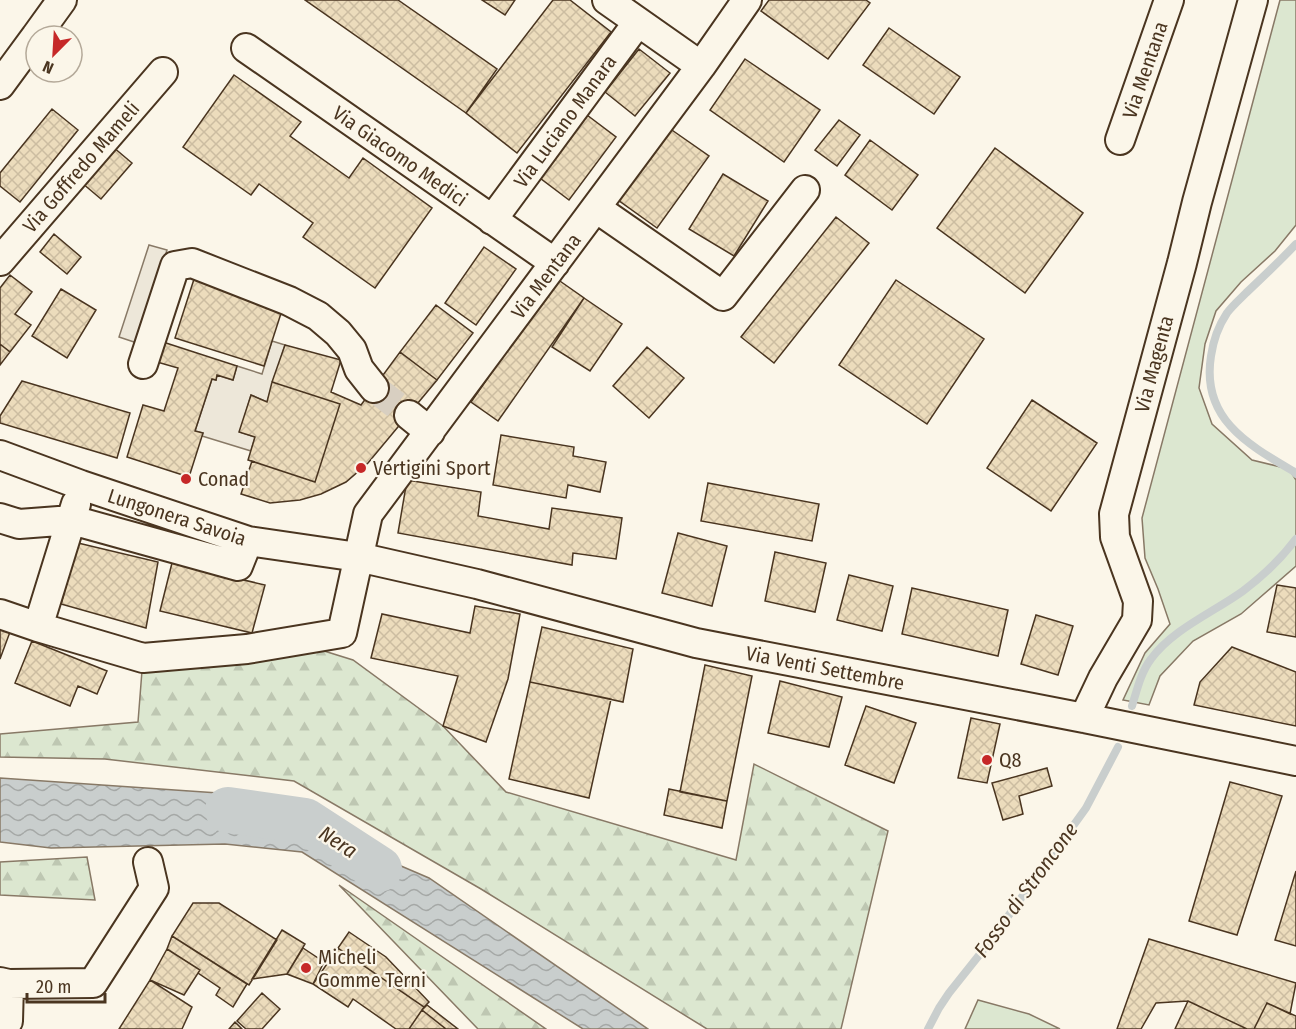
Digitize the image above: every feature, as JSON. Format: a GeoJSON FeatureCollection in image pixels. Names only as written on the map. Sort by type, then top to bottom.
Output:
{"type":"FeatureCollection","features":[{"type":"Feature","properties":{"kind":"street"},"geometry":{"type":"LineString","coordinates":[[45,24],[62,0]]}},
{"type":"Feature","properties":{"kind":"street"},"geometry":{"type":"LineString","coordinates":[[607,0],[701,66]]}},
{"type":"Feature","properties":{"kind":"street","name":"Via Mentana"},"geometry":{"type":"LineString","coordinates":[[38,627],[143,658],[247,649],[342,633],[368,514],[419,423],[555,263],[747,0]]}},
{"type":"Feature","properties":{"kind":"street","name":"Via Mentana"},"geometry":{"type":"LineString","coordinates":[[1120,140],[1169,0]]}},
{"type":"Feature","properties":{"kind":"street","name":"Via Magenta"},"geometry":{"type":"LineString","coordinates":[[1084,718],[1103,678],[1137,620],[1138,601],[1115,537],[1114,514],[1252,0]]}},
{"type":"Feature","properties":{"kind":"street","name":"Via Luciano Manara"},"geometry":{"type":"LineString","coordinates":[[492,220],[638,22]]}},
{"type":"Feature","properties":{"kind":"street","name":"Via Giacomo Medici"},"geometry":{"type":"LineString","coordinates":[[246,48],[555,263]]}},
{"type":"Feature","properties":{"kind":"street"},"geometry":{"type":"LineString","coordinates":[[0,85],[24,52]]}},
{"type":"Feature","properties":{"kind":"street","name":"Via Goffredo Mameli"},"geometry":{"type":"LineString","coordinates":[[0,261],[163,72]]}},
{"type":"Feature","properties":{"kind":"street"},"geometry":{"type":"LineString","coordinates":[[596,208],[723,296],[805,190]]}},
{"type":"Feature","properties":{"kind":"street"},"geometry":{"type":"LineString","coordinates":[[143,364],[175,266],[192,263],[289,301],[318,316],[338,333],[352,350],[359,369],[374,388]]}},
{"type":"Feature","properties":{"kind":"street","name":"Lungonera Savoia"},"geometry":{"type":"LineString","coordinates":[[0,455],[81,485],[248,541],[358,557]]}},
{"type":"Feature","properties":{"kind":"street"},"geometry":{"type":"LineString","coordinates":[[0,614],[38,627],[81,485]]}},
{"type":"Feature","properties":{"kind":"street"},"geometry":{"type":"LineString","coordinates":[[0,518],[19,524],[72,520],[238,566],[248,541]]}},
{"type":"Feature","properties":{"kind":"street","name":"Via Venti Settembre"},"geometry":{"type":"LineString","coordinates":[[358,557],[477,584],[696,644],[1296,760]]}},
{"type":"Feature","properties":{"kind":"street"},"geometry":{"type":"LineString","coordinates":[[1,1029],[8,1021],[5,983],[93,983],[154,888],[148,862]]}},
{"type":"Feature","properties":{"kind":"green space"},"geometry":{"type":"Polygon","coordinates":[[[1280,0],[1296,0],[1296,225],[1275,251],[1241,282],[1216,311],[1205,344],[1199,388],[1212,424],[1252,460],[1289,469],[1296,480],[1296,566],[1241,614],[1193,641],[1160,676],[1149,705],[1123,700],[1145,653],[1170,624],[1145,558],[1142,518],[1280,0]]]}},
{"type":"Feature","properties":{"kind":"green space"},"geometry":{"type":"Polygon","coordinates":[[[292,641],[353,660],[443,726],[506,792],[736,860],[754,764],[888,831],[841,1029],[707,1029],[481,889],[294,781],[105,759],[0,757],[0,734],[138,722],[143,658],[292,641]]]}},
{"type":"Feature","properties":{"kind":"green space"},"geometry":{"type":"Polygon","coordinates":[[[87,857],[95,900],[0,895],[0,862],[87,857]]]}},
{"type":"Feature","properties":{"kind":"green space"},"geometry":{"type":"Polygon","coordinates":[[[339,885],[546,1029],[478,1029],[339,885]]]}},
{"type":"Feature","properties":{"kind":"green space"},"geometry":{"type":"Polygon","coordinates":[[[978,1000],[1029,1014],[1060,1029],[965,1029],[978,1000]]]}},
{"type":"Feature","properties":{"kind":"shaded area"},"geometry":{"type":"Polygon","coordinates":[[[149,245],[167,250],[137,343],[119,337],[149,245]]]}},
{"type":"Feature","properties":{"kind":"shaded area"},"geometry":{"type":"Polygon","coordinates":[[[272,341],[285,345],[267,402],[251,395],[240,432],[255,437],[251,451],[202,436],[203,433],[195,431],[212,379],[216,380],[217,375],[233,380],[237,366],[262,374],[272,341]]]}},
{"type":"Feature","properties":{"kind":"water"},"geometry":{"type":"Polygon","coordinates":[[[0,778],[233,794],[429,878],[648,1029],[583,1029],[302,852],[225,844],[51,848],[0,842],[0,778]]]}},
{"type":"Feature","properties":{"kind":"building"},"geometry":{"type":"Polygon","coordinates":[[[305,0],[398,0],[497,69],[466,113],[305,0]]]}},
{"type":"Feature","properties":{"kind":"building"},"geometry":{"type":"Polygon","coordinates":[[[482,0],[515,0],[505,15],[482,0]]]}},
{"type":"Feature","properties":{"kind":"building"},"geometry":{"type":"Polygon","coordinates":[[[553,0],[570,0],[611,32],[517,153],[466,113],[553,0]]]}},
{"type":"Feature","properties":{"kind":"building"},"geometry":{"type":"Polygon","coordinates":[[[769,0],[866,0],[870,3],[828,59],[761,11],[769,0]]]}},
{"type":"Feature","properties":{"kind":"building"},"geometry":{"type":"Polygon","coordinates":[[[889,28],[960,77],[934,114],[863,65],[889,28]]]}},
{"type":"Feature","properties":{"kind":"building"},"geometry":{"type":"Polygon","coordinates":[[[639,49],[670,73],[635,116],[605,92],[639,49]]]}},
{"type":"Feature","properties":{"kind":"building"},"geometry":{"type":"Polygon","coordinates":[[[745,59],[820,110],[784,162],[710,110],[745,59]]]}},
{"type":"Feature","properties":{"kind":"building"},"geometry":{"type":"Polygon","coordinates":[[[234,75],[301,122],[290,136],[349,178],[363,158],[432,208],[375,288],[303,237],[313,223],[259,184],[251,195],[183,147],[234,75]]]}},
{"type":"Feature","properties":{"kind":"building"},"geometry":{"type":"Polygon","coordinates":[[[52,109],[78,130],[20,202],[0,186],[0,173],[52,109]]]}},
{"type":"Feature","properties":{"kind":"building"},"geometry":{"type":"Polygon","coordinates":[[[583,112],[616,137],[569,200],[536,175],[583,112]]]}},
{"type":"Feature","properties":{"kind":"building"},"geometry":{"type":"Polygon","coordinates":[[[839,120],[860,135],[837,166],[815,150],[839,120]]]}},
{"type":"Feature","properties":{"kind":"building"},"geometry":{"type":"Polygon","coordinates":[[[669,128],[709,156],[657,228],[618,200],[669,128]]]}},
{"type":"Feature","properties":{"kind":"building"},"geometry":{"type":"Polygon","coordinates":[[[870,140],[918,175],[892,210],[845,175],[870,140]]]}},
{"type":"Feature","properties":{"kind":"building"},"geometry":{"type":"Polygon","coordinates":[[[113,147],[132,163],[101,199],[82,183],[113,147]]]}},
{"type":"Feature","properties":{"kind":"building"},"geometry":{"type":"Polygon","coordinates":[[[995,148],[1083,213],[1025,293],[937,228],[995,148]]]}},
{"type":"Feature","properties":{"kind":"building"},"geometry":{"type":"Polygon","coordinates":[[[723,174],[768,201],[734,256],[689,229],[723,174]]]}},
{"type":"Feature","properties":{"kind":"building"},"geometry":{"type":"Polygon","coordinates":[[[836,217],[869,243],[774,363],[741,337],[836,217]]]}},
{"type":"Feature","properties":{"kind":"building"},"geometry":{"type":"Polygon","coordinates":[[[54,234],[81,257],[67,274],[40,252],[54,234]]]}},
{"type":"Feature","properties":{"kind":"building"},"geometry":{"type":"Polygon","coordinates":[[[484,247],[516,269],[476,325],[445,303],[484,247]]]}},
{"type":"Feature","properties":{"kind":"building"},"geometry":{"type":"Polygon","coordinates":[[[196,273],[285,301],[264,366],[175,338],[196,273]]]}},
{"type":"Feature","properties":{"kind":"building"},"geometry":{"type":"Polygon","coordinates":[[[10,275],[32,292],[15,314],[31,325],[10,352],[0,344],[0,288],[10,275]]]}},
{"type":"Feature","properties":{"kind":"building"},"geometry":{"type":"Polygon","coordinates":[[[557,279],[584,298],[498,421],[471,402],[557,279]]]}},
{"type":"Feature","properties":{"kind":"building"},"geometry":{"type":"Polygon","coordinates":[[[896,280],[984,339],[927,424],[839,365],[896,280]]]}},
{"type":"Feature","properties":{"kind":"building"},"geometry":{"type":"Polygon","coordinates":[[[61,289],[96,310],[67,358],[32,336],[61,289]]]}},
{"type":"Feature","properties":{"kind":"building"},"geometry":{"type":"Polygon","coordinates":[[[584,298],[622,324],[590,371],[552,347],[584,298]]]}},
{"type":"Feature","properties":{"kind":"building"},"geometry":{"type":"Polygon","coordinates":[[[436,305],[473,333],[437,380],[400,352],[436,305]]]}},
{"type":"Feature","properties":{"kind":"building"},"geometry":{"type":"Polygon","coordinates":[[[163,342],[237,366],[233,380],[217,375],[216,380],[212,379],[195,431],[203,433],[189,477],[127,457],[143,405],[164,411],[178,368],[157,362],[163,342]]]}},
{"type":"Feature","properties":{"kind":"building"},"geometry":{"type":"Polygon","coordinates":[[[0,344],[10,352],[0,365],[0,344]]]}},
{"type":"Feature","properties":{"kind":"building"},"geometry":{"type":"Polygon","coordinates":[[[285,345],[341,360],[331,392],[361,405],[400,352],[437,380],[368,463],[346,482],[321,494],[300,500],[270,503],[241,494],[252,461],[315,482],[340,404],[272,382],[285,345]]]}},
{"type":"Feature","properties":{"kind":"building"},"geometry":{"type":"Polygon","coordinates":[[[647,347],[684,378],[649,418],[613,386],[647,347]]]}},
{"type":"Feature","properties":{"kind":"building"},"geometry":{"type":"Polygon","coordinates":[[[22,381],[130,413],[117,458],[0,423],[0,416],[22,381]]]}},
{"type":"Feature","properties":{"kind":"building"},"geometry":{"type":"Polygon","coordinates":[[[272,382],[340,404],[315,482],[248,460],[255,437],[239,432],[251,395],[267,402],[272,382]]]}},
{"type":"Feature","properties":{"kind":"building"},"geometry":{"type":"Polygon","coordinates":[[[1032,400],[1097,443],[1051,511],[987,468],[1032,400]]]}},
{"type":"Feature","properties":{"kind":"building"},"geometry":{"type":"Polygon","coordinates":[[[501,435],[574,447],[573,456],[606,462],[600,492],[568,485],[566,498],[493,485],[501,435]]]}},
{"type":"Feature","properties":{"kind":"building"},"geometry":{"type":"Polygon","coordinates":[[[407,480],[481,492],[478,516],[549,529],[552,508],[622,518],[616,559],[573,553],[572,565],[398,533],[407,480]]]}},
{"type":"Feature","properties":{"kind":"building"},"geometry":{"type":"Polygon","coordinates":[[[708,483],[819,504],[812,541],[701,521],[708,483]]]}},
{"type":"Feature","properties":{"kind":"building"},"geometry":{"type":"Polygon","coordinates":[[[678,533],[727,546],[712,606],[662,593],[678,533]]]}},
{"type":"Feature","properties":{"kind":"building"},"geometry":{"type":"Polygon","coordinates":[[[78,543],[158,562],[146,628],[61,604],[78,543]]]}},
{"type":"Feature","properties":{"kind":"building"},"geometry":{"type":"Polygon","coordinates":[[[775,552],[826,563],[815,612],[765,601],[775,552]]]}},
{"type":"Feature","properties":{"kind":"building"},"geometry":{"type":"Polygon","coordinates":[[[172,563],[265,585],[252,633],[160,611],[172,563]]]}},
{"type":"Feature","properties":{"kind":"building"},"geometry":{"type":"Polygon","coordinates":[[[849,575],[893,586],[882,631],[837,620],[849,575]]]}},
{"type":"Feature","properties":{"kind":"building"},"geometry":{"type":"Polygon","coordinates":[[[1277,585],[1296,588],[1296,637],[1267,632],[1277,585]]]}},
{"type":"Feature","properties":{"kind":"building"},"geometry":{"type":"Polygon","coordinates":[[[912,588],[1008,610],[998,656],[902,634],[912,588]]]}},
{"type":"Feature","properties":{"kind":"building"},"geometry":{"type":"Polygon","coordinates":[[[475,606],[520,614],[508,679],[486,742],[443,726],[458,676],[371,658],[382,614],[470,633],[475,606]]]}},
{"type":"Feature","properties":{"kind":"building"},"geometry":{"type":"Polygon","coordinates":[[[1036,615],[1073,626],[1058,675],[1021,664],[1036,615]]]}},
{"type":"Feature","properties":{"kind":"building"},"geometry":{"type":"Polygon","coordinates":[[[542,627],[633,649],[623,702],[530,682],[542,627]]]}},
{"type":"Feature","properties":{"kind":"building"},"geometry":{"type":"Polygon","coordinates":[[[0,628],[10,632],[0,659],[0,628]]]}},
{"type":"Feature","properties":{"kind":"building"},"geometry":{"type":"Polygon","coordinates":[[[32,641],[107,671],[97,694],[78,686],[70,706],[15,683],[32,641]]]}},
{"type":"Feature","properties":{"kind":"building"},"geometry":{"type":"Polygon","coordinates":[[[1232,647],[1296,672],[1296,726],[1194,705],[1200,682],[1232,647]]]}},
{"type":"Feature","properties":{"kind":"building"},"geometry":{"type":"Polygon","coordinates":[[[705,665],[752,676],[727,801],[680,792],[705,665]]]}},
{"type":"Feature","properties":{"kind":"building"},"geometry":{"type":"Polygon","coordinates":[[[780,681],[842,697],[829,747],[768,733],[780,681]]]}},
{"type":"Feature","properties":{"kind":"building"},"geometry":{"type":"Polygon","coordinates":[[[530,682],[611,699],[589,798],[509,779],[530,682]]]}},
{"type":"Feature","properties":{"kind":"building"},"geometry":{"type":"Polygon","coordinates":[[[866,706],[916,723],[894,783],[845,765],[866,706]]]}},
{"type":"Feature","properties":{"kind":"building"},"geometry":{"type":"Polygon","coordinates":[[[971,718],[1000,724],[987,783],[958,778],[971,718]]]}},
{"type":"Feature","properties":{"kind":"building"},"geometry":{"type":"Polygon","coordinates":[[[1047,768],[1052,786],[1019,796],[1023,814],[1003,820],[992,783],[1047,768]]]}},
{"type":"Feature","properties":{"kind":"building"},"geometry":{"type":"Polygon","coordinates":[[[1230,782],[1282,796],[1237,935],[1189,921],[1230,782]]]}},
{"type":"Feature","properties":{"kind":"building"},"geometry":{"type":"Polygon","coordinates":[[[669,789],[727,801],[722,828],[664,815],[669,789]]]}},
{"type":"Feature","properties":{"kind":"building"},"geometry":{"type":"Polygon","coordinates":[[[1296,871],[1296,946],[1275,940],[1296,871]]]}},
{"type":"Feature","properties":{"kind":"building"},"geometry":{"type":"Polygon","coordinates":[[[193,903],[219,903],[277,940],[249,985],[172,936],[193,903]]]}},
{"type":"Feature","properties":{"kind":"building"},"geometry":{"type":"Polygon","coordinates":[[[282,930],[305,944],[287,974],[252,979],[282,930]]]}},
{"type":"Feature","properties":{"kind":"building"},"geometry":{"type":"Polygon","coordinates":[[[349,932],[386,957],[429,1002],[424,1007],[338,948],[349,932]]]}},
{"type":"Feature","properties":{"kind":"building"},"geometry":{"type":"Polygon","coordinates":[[[172,936],[247,984],[233,1007],[216,995],[220,988],[198,973],[200,970],[167,949],[172,936]]]}},
{"type":"Feature","properties":{"kind":"building"},"geometry":{"type":"Polygon","coordinates":[[[1149,939],[1296,983],[1290,1014],[1267,1003],[1254,1029],[1247,1029],[1188,1001],[1156,1003],[1141,1029],[1117,1029],[1149,939]]]}},
{"type":"Feature","properties":{"kind":"building","name":"Micheli Gomme Terni"},"geometry":{"type":"Polygon","coordinates":[[[303,948],[324,962],[313,984],[287,974],[303,948]]]}},
{"type":"Feature","properties":{"kind":"building"},"geometry":{"type":"Polygon","coordinates":[[[338,948],[424,1007],[409,1029],[396,1029],[353,999],[348,1007],[313,984],[338,948]]]}},
{"type":"Feature","properties":{"kind":"building"},"geometry":{"type":"Polygon","coordinates":[[[167,949],[200,970],[184,995],[150,980],[167,949]]]}},
{"type":"Feature","properties":{"kind":"building"},"geometry":{"type":"Polygon","coordinates":[[[150,980],[192,1007],[182,1029],[119,1029],[150,980]]]}},
{"type":"Feature","properties":{"kind":"building"},"geometry":{"type":"Polygon","coordinates":[[[262,993],[280,1009],[262,1029],[246,1029],[237,1021],[262,993]]]}},
{"type":"Feature","properties":{"kind":"building"},"geometry":{"type":"Polygon","coordinates":[[[1188,1001],[1247,1029],[1175,1029],[1188,1001]]]}},
{"type":"Feature","properties":{"kind":"building"},"geometry":{"type":"Polygon","coordinates":[[[1267,1003],[1296,1016],[1296,1029],[1254,1029],[1267,1003]]]}},
{"type":"Feature","properties":{"kind":"building"},"geometry":{"type":"Polygon","coordinates":[[[427,1005],[458,1029],[446,1029],[422,1010],[427,1005]]]}},
{"type":"Feature","properties":{"kind":"building"},"geometry":{"type":"Polygon","coordinates":[[[422,1010],[446,1029],[409,1029],[422,1010]]]}},
{"type":"Feature","properties":{"kind":"building"},"geometry":{"type":"Polygon","coordinates":[[[235,1022],[242,1029],[229,1029],[235,1022]]]}},
{"type":"Feature","properties":{"kind":"waterway","name":"Fosso di Stroncone"},"geometry":{"type":"LineString","coordinates":[[1296,244],[1227,313],[1213,345],[1210,378],[1213,396],[1220,413],[1231,427],[1259,450],[1296,474]]}},
{"type":"Feature","properties":{"kind":"waterway","name":"Fosso di Stroncone"},"geometry":{"type":"LineString","coordinates":[[1132,706],[1145,670],[1160,648],[1182,630],[1232,599],[1265,573],[1296,539]]}},
{"type":"Feature","properties":{"kind":"waterway","name":"Fosso di Stroncone"},"geometry":{"type":"LineString","coordinates":[[928,1029],[949,993],[988,944],[1086,808],[1118,747]]}},
{"type":"Feature","properties":{"kind":"waterway","name":"Nera"},"geometry":{"type":"LineString","coordinates":[[228,810],[305,821],[379,869]]}},
{"type":"Feature","properties":{"kind":"tunnel"},"geometry":{"type":"LineString","coordinates":[[374,388],[409,415]]}},
{"type":"Feature","properties":{"kind":"place","name":"Vertigini Sport"},"geometry":{"type":"Point","coordinates":[361,468]}},
{"type":"Feature","properties":{"kind":"place","name":"Conad"},"geometry":{"type":"Point","coordinates":[186,479]}},
{"type":"Feature","properties":{"kind":"place","name":"Q8"},"geometry":{"type":"Point","coordinates":[987,760]}},
{"type":"Feature","properties":{"kind":"place","name":"Micheli Gomme Terni"},"geometry":{"type":"Point","coordinates":[306,968]}}]}
